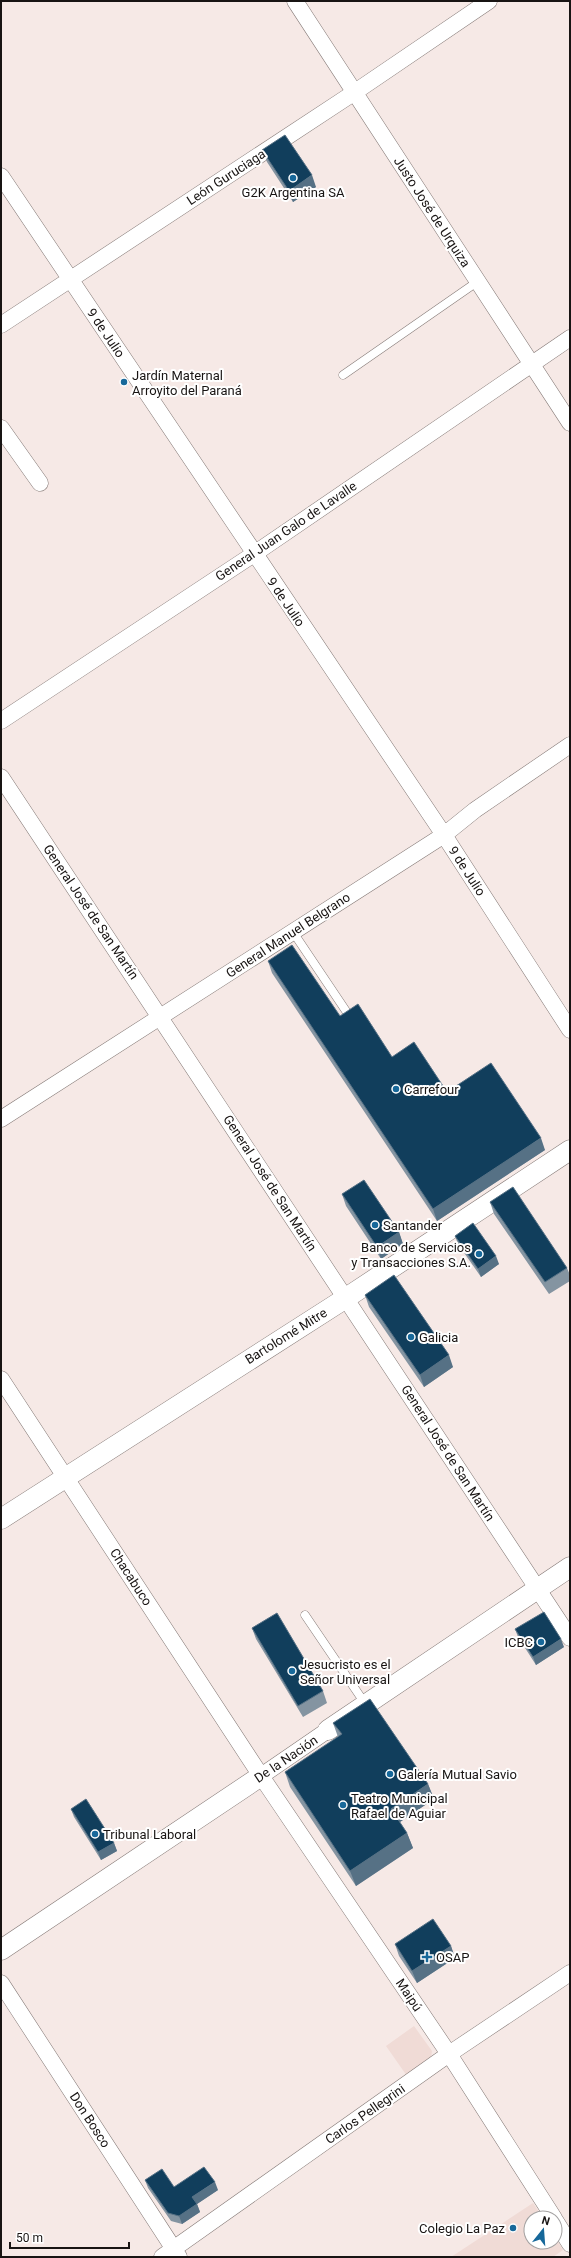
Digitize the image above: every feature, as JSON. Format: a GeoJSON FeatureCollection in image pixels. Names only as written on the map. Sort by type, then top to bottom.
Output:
{"type":"FeatureCollection","features":[{"type":"Feature","properties":{"kind":"street","name":"Justo José de Urquiza"},"geometry":{"type":"LineString","coordinates":[[295,1],[530,364],[570,423]]}},
{"type":"Feature","properties":{"kind":"street","name":"León Guruciaga"},"geometry":{"type":"LineString","coordinates":[[1,325],[355,92],[489,1]]}},
{"type":"Feature","properties":{"kind":"street","name":"9 de Julio"},"geometry":{"type":"LineString","coordinates":[[1,176],[444,835],[570,1030]]}},
{"type":"Feature","properties":{"kind":"street","name":"General Juan Galo de Lavalle"},"geometry":{"type":"LineString","coordinates":[[1,721],[254,554],[570,338]]}},
{"type":"Feature","properties":{"kind":"street"},"geometry":{"type":"LineString","coordinates":[[1,428],[40,483]]}},
{"type":"Feature","properties":{"kind":"street","name":"General Manuel Belgrano"},"geometry":{"type":"LineString","coordinates":[[1,1119],[444,835],[475,810],[570,746]]}},
{"type":"Feature","properties":{"kind":"street","name":"General José de San Martín"},"geometry":{"type":"LineString","coordinates":[[1,777],[570,1638]]}},
{"type":"Feature","properties":{"kind":"street","name":"Bartolomé Mitre"},"geometry":{"type":"LineString","coordinates":[[1,1519],[346,1298],[570,1150]]}},
{"type":"Feature","properties":{"kind":"street","name":"Chacabuco"},"geometry":{"type":"LineString","coordinates":[[1,1379],[260,1776]]}},
{"type":"Feature","properties":{"kind":"street","name":"De la Nación"},"geometry":{"type":"LineString","coordinates":[[1,1950],[570,1567]]}},
{"type":"Feature","properties":{"kind":"street","name":"Maipú"},"geometry":{"type":"LineString","coordinates":[[260,1776],[449,2054],[548,2210]]}},
{"type":"Feature","properties":{"kind":"street","name":"Carlos Pellegrini"},"geometry":{"type":"LineString","coordinates":[[172,2254],[449,2054],[570,1974]]}},
{"type":"Feature","properties":{"kind":"street","name":"Don Bosco"},"geometry":{"type":"LineString","coordinates":[[1,1983],[172,2254]]}},
{"type":"Feature","properties":{"kind":"street","name":"Maipú"},"geometry":{"type":"LineString","coordinates":[[563,2233],[570,2244]]}},
{"type":"Feature","properties":{"kind":"lane"},"geometry":{"type":"LineString","coordinates":[[343,375],[477,282]]}},
{"type":"Feature","properties":{"kind":"lane"},"geometry":{"type":"LineString","coordinates":[[294,932],[348,1014]]}},
{"type":"Feature","properties":{"kind":"lane"},"geometry":{"type":"LineString","coordinates":[[305,1615],[366,1704]]}},
{"type":"Feature","properties":{"kind":"shaded area"},"geometry":{"type":"Polygon","coordinates":[[[414,2026],[432,2051],[431,2058],[407,2076],[386,2046],[414,2026]]]}},
{"type":"Feature","properties":{"kind":"shaded area","name":"Colegio La Paz"},"geometry":{"type":"Polygon","coordinates":[[[533,2203],[538,2210],[523,2210],[523,2250],[563,2250],[553,2257],[451,2257],[533,2203]]]}},
{"type":"Feature","properties":{"kind":"building","name":"G2K Argentina SA"},"geometry":{"type":"Polygon","coordinates":[[[285,135],[312,175],[289,191],[262,150],[285,135]]]}},
{"type":"Feature","properties":{"kind":"building","name":"Carrefour"},"geometry":{"type":"Polygon","coordinates":[[[292,945],[340,1016],[358,1004],[392,1057],[414,1042],[447,1092],[491,1063],[541,1138],[433,1209],[268,961],[292,945]]]}},
{"type":"Feature","properties":{"kind":"building","name":"Santander"},"geometry":{"type":"Polygon","coordinates":[[[364,1180],[399,1232],[377,1247],[342,1194],[364,1180]]]}},
{"type":"Feature","properties":{"kind":"building"},"geometry":{"type":"Polygon","coordinates":[[[513,1187],[567,1268],[545,1282],[490,1202],[513,1187]]]}},
{"type":"Feature","properties":{"kind":"building","name":"Banco de Servicios y Transacciones S.A."},"geometry":{"type":"Polygon","coordinates":[[[473,1223],[496,1256],[478,1269],[455,1236],[473,1223]]]}},
{"type":"Feature","properties":{"kind":"building","name":"Galicia"},"geometry":{"type":"Polygon","coordinates":[[[394,1275],[449,1355],[420,1375],[365,1295],[394,1275]]]}},
{"type":"Feature","properties":{"kind":"building","name":"ICBC"},"geometry":{"type":"Polygon","coordinates":[[[544,1612],[561,1639],[533,1657],[515,1629],[544,1612]]]}},
{"type":"Feature","properties":{"kind":"building","name":"Jesucristo es el Señor Universal"},"geometry":{"type":"Polygon","coordinates":[[[277,1613],[323,1691],[298,1706],[252,1628],[277,1613]]]}},
{"type":"Feature","properties":{"kind":"building"},"geometry":{"type":"Polygon","coordinates":[[[370,1699],[428,1784],[391,1809],[407,1833],[350,1871],[285,1772],[342,1734],[333,1723],[370,1699]]]}},
{"type":"Feature","properties":{"kind":"building","name":"Tribunal Laboral"},"geometry":{"type":"Polygon","coordinates":[[[86,1799],[114,1843],[98,1852],[71,1809],[86,1799]]]}},
{"type":"Feature","properties":{"kind":"building"},"geometry":{"type":"Polygon","coordinates":[[[433,1919],[451,1946],[412,1971],[395,1944],[433,1919]]]}},
{"type":"Feature","properties":{"kind":"building"},"geometry":{"type":"Polygon","coordinates":[[[204,2167],[215,2182],[192,2197],[197,2204],[179,2216],[168,2213],[145,2180],[162,2169],[174,2187],[204,2167]]]}},
{"type":"Feature","properties":{"kind":"place","name":"G2K Argentina SA"},"geometry":{"type":"Point","coordinates":[293,178]}},
{"type":"Feature","properties":{"kind":"place","name":"Jardín Maternal Arroyito del Paraná"},"geometry":{"type":"Point","coordinates":[124,382]}},
{"type":"Feature","properties":{"kind":"place","name":"Carrefour"},"geometry":{"type":"Point","coordinates":[396,1089]}},
{"type":"Feature","properties":{"kind":"place","name":"Santander"},"geometry":{"type":"Point","coordinates":[375,1225]}},
{"type":"Feature","properties":{"kind":"place","name":"Banco de Servicios y Transacciones S.A."},"geometry":{"type":"Point","coordinates":[479,1254]}},
{"type":"Feature","properties":{"kind":"place","name":"Galicia"},"geometry":{"type":"Point","coordinates":[411,1337]}},
{"type":"Feature","properties":{"kind":"place","name":"ICBC"},"geometry":{"type":"Point","coordinates":[541,1642]}},
{"type":"Feature","properties":{"kind":"place","name":"Jesucristo es el Señor Universal"},"geometry":{"type":"Point","coordinates":[292,1671]}},
{"type":"Feature","properties":{"kind":"place","name":"Galería Mutual Savio"},"geometry":{"type":"Point","coordinates":[390,1774]}},
{"type":"Feature","properties":{"kind":"place","name":"Teatro Municipal Rafael de Aguiar"},"geometry":{"type":"Point","coordinates":[343,1805]}},
{"type":"Feature","properties":{"kind":"place","name":"Tribunal Laboral"},"geometry":{"type":"Point","coordinates":[95,1834]}},
{"type":"Feature","properties":{"kind":"place","name":"OSAP"},"geometry":{"type":"Point","coordinates":[427,1957]}},
{"type":"Feature","properties":{"kind":"place","name":"Colegio La Paz"},"geometry":{"type":"Point","coordinates":[513,2228]}}]}
